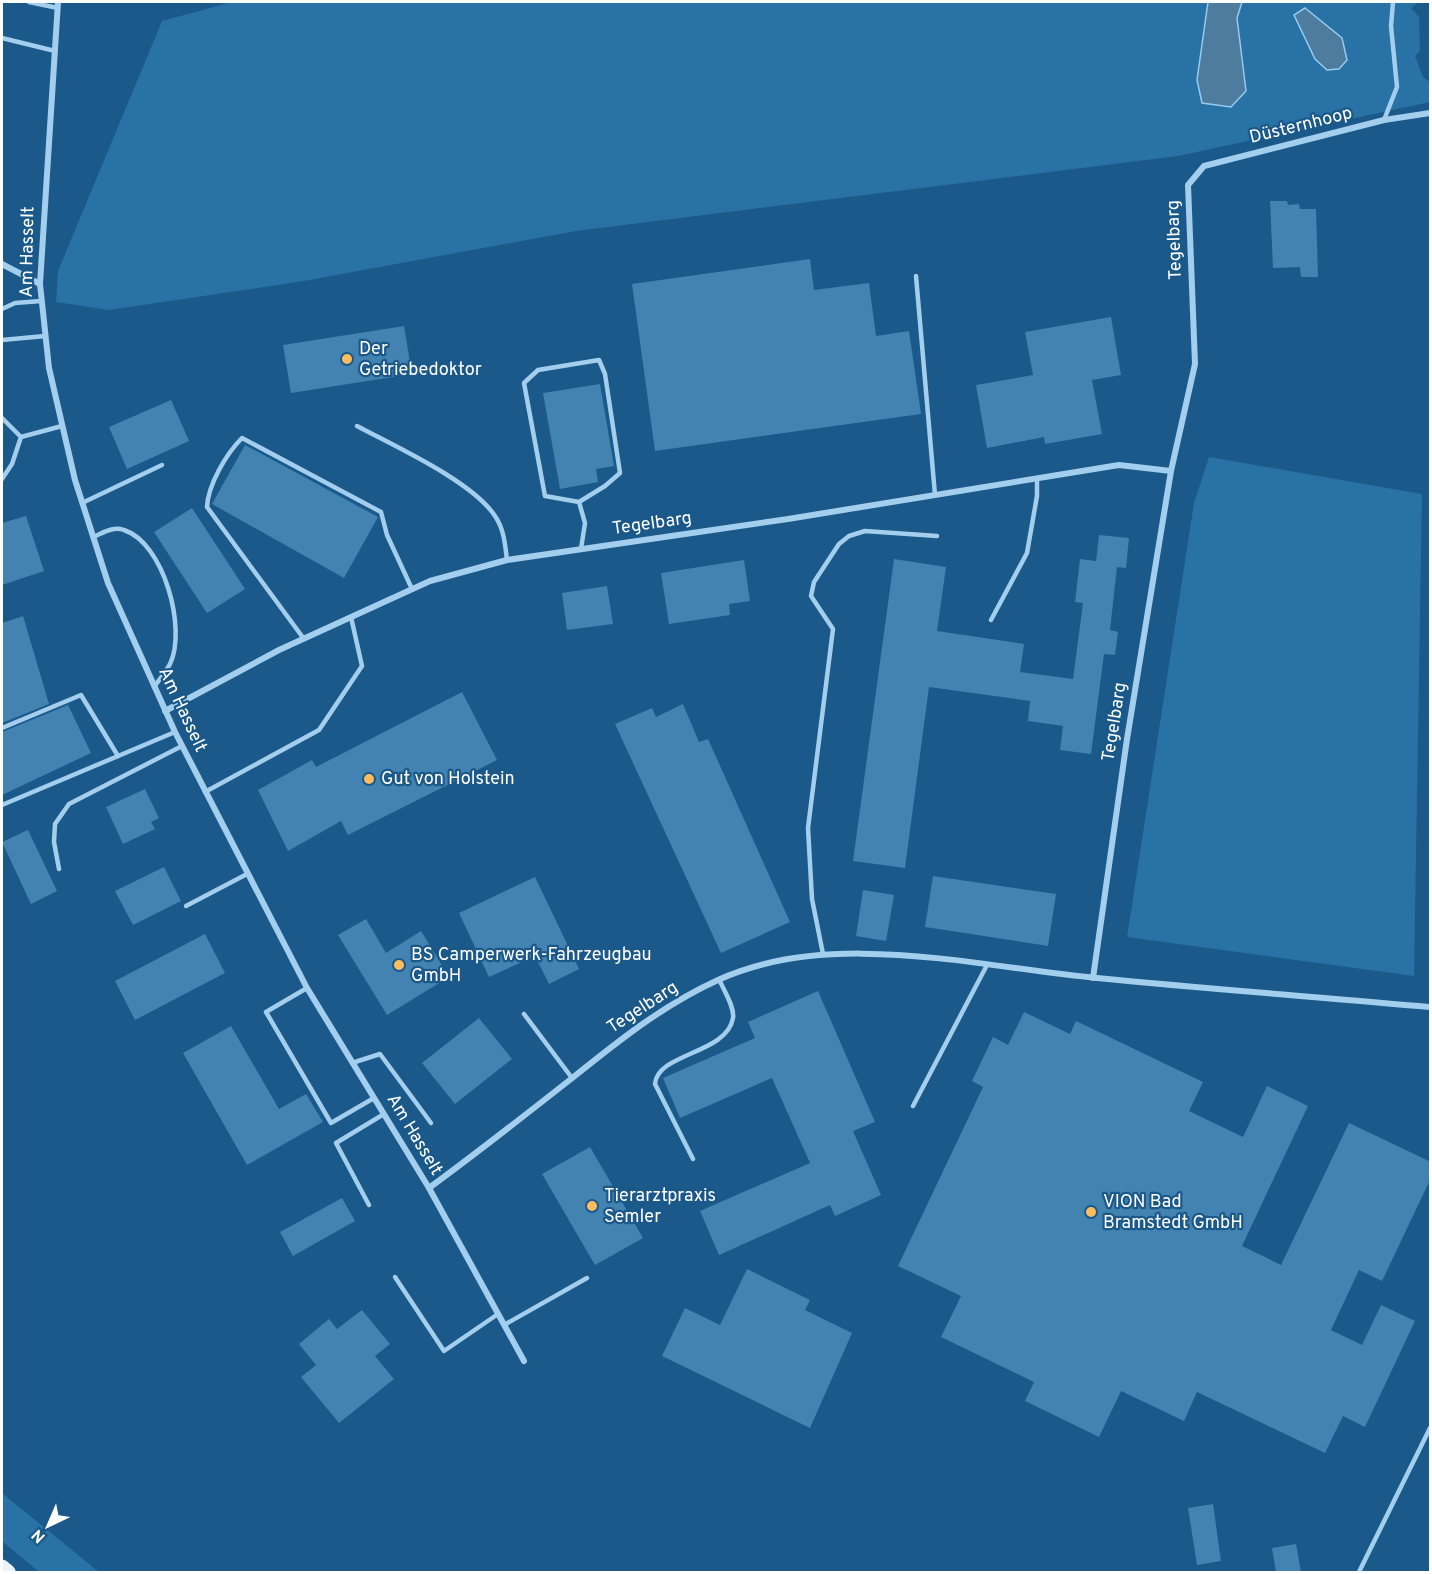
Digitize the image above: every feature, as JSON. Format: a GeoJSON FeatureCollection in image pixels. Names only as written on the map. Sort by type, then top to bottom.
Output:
{"type":"FeatureCollection","features":[{"type":"Feature","properties":{"kind":"main road"},"geometry":{"type":"LineString","coordinates":[[2,1567],[8,1572]]}},
{"type":"Feature","properties":{"kind":"street","name":"Am Hasselt"},"geometry":{"type":"LineString","coordinates":[[58,5],[40,284],[41,301],[49,368],[62,426],[82,503],[108,583],[175,732],[307,988],[429,1188],[524,1361]]}},
{"type":"Feature","properties":{"kind":"street","name":"Düsternhoop"},"geometry":{"type":"LineString","coordinates":[[1188,185],[1204,166],[1384,120],[1431,113]]}},
{"type":"Feature","properties":{"kind":"street","name":"Tegelbarg"},"geometry":{"type":"LineString","coordinates":[[1094,978],[1127,739],[1171,471],[1195,364],[1188,185]]}},
{"type":"Feature","properties":{"kind":"street"},"geometry":{"type":"LineString","coordinates":[[2,264],[40,284]]}},
{"type":"Feature","properties":{"kind":"street","name":"Tegelbarg"},"geometry":{"type":"LineString","coordinates":[[165,711],[303,639],[430,581],[507,560],[1119,465],[1171,471]]}},
{"type":"Feature","properties":{"kind":"street","name":"Tegelbarg"},"geometry":{"type":"LineString","coordinates":[[429,1188],[627,1033],[719,979],[764,963],[824,954],[919,957],[1094,978],[1431,1006]]}},
{"type":"Feature","properties":{"kind":"lane"},"geometry":{"type":"LineString","coordinates":[[29,2],[58,5]]}},
{"type":"Feature","properties":{"kind":"lane"},"geometry":{"type":"LineString","coordinates":[[1384,120],[1397,87],[1391,26],[1392,2]]}},
{"type":"Feature","properties":{"kind":"lane"},"geometry":{"type":"LineString","coordinates":[[2,38],[55,51]]}},
{"type":"Feature","properties":{"kind":"lane"},"geometry":{"type":"LineString","coordinates":[[916,276],[935,495]]}},
{"type":"Feature","properties":{"kind":"lane"},"geometry":{"type":"LineString","coordinates":[[2,308],[15,303],[41,301]]}},
{"type":"Feature","properties":{"kind":"lane"},"geometry":{"type":"LineString","coordinates":[[2,340],[45,336]]}},
{"type":"Feature","properties":{"kind":"lane"},"geometry":{"type":"LineString","coordinates":[[599,360],[605,374],[620,474],[579,502],[545,496],[524,383],[538,370],[599,360]]}},
{"type":"Feature","properties":{"kind":"lane"},"geometry":{"type":"LineString","coordinates":[[2,418],[21,437]]}},
{"type":"Feature","properties":{"kind":"lane"},"geometry":{"type":"LineString","coordinates":[[21,437],[62,426]]}},
{"type":"Feature","properties":{"kind":"lane"},"geometry":{"type":"LineString","coordinates":[[357,426],[444,473],[487,506],[500,526],[507,560]]}},
{"type":"Feature","properties":{"kind":"lane"},"geometry":{"type":"LineString","coordinates":[[2,479],[12,464],[21,437]]}},
{"type":"Feature","properties":{"kind":"lane"},"geometry":{"type":"LineString","coordinates":[[303,639],[207,507],[208,494],[235,445],[242,438],[381,512],[387,535],[412,589]]}},
{"type":"Feature","properties":{"kind":"lane"},"geometry":{"type":"LineString","coordinates":[[82,503],[162,465]]}},
{"type":"Feature","properties":{"kind":"lane"},"geometry":{"type":"LineString","coordinates":[[991,620],[1027,553],[1037,496],[1037,479]]}},
{"type":"Feature","properties":{"kind":"lane"},"geometry":{"type":"LineString","coordinates":[[579,502],[585,523],[581,549]]}},
{"type":"Feature","properties":{"kind":"lane"},"geometry":{"type":"LineString","coordinates":[[93,537],[113,529],[123,530],[138,537],[155,559],[169,587],[175,622],[175,645],[170,664],[154,687]]}},
{"type":"Feature","properties":{"kind":"lane"},"geometry":{"type":"LineString","coordinates":[[824,954],[812,899],[809,816],[832,629],[811,596],[812,587],[839,544],[857,532],[937,536]]}},
{"type":"Feature","properties":{"kind":"lane"},"geometry":{"type":"LineString","coordinates":[[205,792],[319,730],[362,666],[351,617]]}},
{"type":"Feature","properties":{"kind":"lane"},"geometry":{"type":"LineString","coordinates":[[2,728],[81,695],[117,756]]}},
{"type":"Feature","properties":{"kind":"lane"},"geometry":{"type":"LineString","coordinates":[[2,805],[175,732]]}},
{"type":"Feature","properties":{"kind":"lane"},"geometry":{"type":"LineString","coordinates":[[59,868],[54,842],[55,824],[69,804],[182,746]]}},
{"type":"Feature","properties":{"kind":"lane"},"geometry":{"type":"LineString","coordinates":[[186,906],[247,874]]}},
{"type":"Feature","properties":{"kind":"lane"},"geometry":{"type":"LineString","coordinates":[[913,1106],[987,965]]}},
{"type":"Feature","properties":{"kind":"lane"},"geometry":{"type":"LineString","coordinates":[[693,1159],[655,1084],[656,1078],[664,1068],[717,1041],[729,1027],[733,1011],[719,979]]}},
{"type":"Feature","properties":{"kind":"lane"},"geometry":{"type":"LineString","coordinates":[[307,988],[266,1012],[331,1123],[374,1098]]}},
{"type":"Feature","properties":{"kind":"lane"},"geometry":{"type":"LineString","coordinates":[[524,1014],[572,1078]]}},
{"type":"Feature","properties":{"kind":"lane"},"geometry":{"type":"LineString","coordinates":[[352,1063],[380,1054],[432,1123]]}},
{"type":"Feature","properties":{"kind":"lane"},"geometry":{"type":"LineString","coordinates":[[369,1205],[336,1143],[384,1114]]}},
{"type":"Feature","properties":{"kind":"lane"},"geometry":{"type":"LineString","coordinates":[[395,1277],[444,1351],[498,1314]]}},
{"type":"Feature","properties":{"kind":"lane"},"geometry":{"type":"LineString","coordinates":[[504,1325],[587,1278]]}},
{"type":"Feature","properties":{"kind":"lane"},"geometry":{"type":"LineString","coordinates":[[1359,1572],[1431,1428]]}},
{"type":"Feature","properties":{"kind":"shaded area"},"geometry":{"type":"Polygon","coordinates":[[[232,2],[1208,2],[1197,80],[1246,91],[1237,18],[1242,2],[1419,2],[1411,8],[1419,17],[1420,51],[1415,56],[1423,77],[1430,82],[1430,102],[1178,156],[576,231],[298,282],[109,310],[56,302],[58,271],[162,21],[232,2]]]}},
{"type":"Feature","properties":{"kind":"shaded area"},"geometry":{"type":"Polygon","coordinates":[[[1208,2],[1242,2],[1237,18],[1246,91],[1231,107],[1202,103],[1197,80],[1208,2]]]}},
{"type":"Feature","properties":{"kind":"shaded area"},"geometry":{"type":"Polygon","coordinates":[[[1305,8],[1342,38],[1347,60],[1339,69],[1327,70],[1315,59],[1294,15],[1305,8]]]}},
{"type":"Feature","properties":{"kind":"shaded area"},"geometry":{"type":"Polygon","coordinates":[[[1209,457],[1422,494],[1414,976],[1127,937],[1194,503],[1209,457]]]}},
{"type":"Feature","properties":{"kind":"shaded area"},"geometry":{"type":"Polygon","coordinates":[[[2,1493],[99,1572],[39,1572],[2,1541],[2,1493]]]}},
{"type":"Feature","properties":{"kind":"building"},"geometry":{"type":"Polygon","coordinates":[[[1270,201],[1287,201],[1288,205],[1299,204],[1300,209],[1316,209],[1318,277],[1301,277],[1300,267],[1273,268],[1270,201]]]}},
{"type":"Feature","properties":{"kind":"building"},"geometry":{"type":"Polygon","coordinates":[[[810,259],[814,290],[869,283],[876,336],[909,331],[921,414],[655,451],[632,284],[810,259]]]}},
{"type":"Feature","properties":{"kind":"building"},"geometry":{"type":"Polygon","coordinates":[[[1111,317],[1121,375],[1092,380],[1102,434],[1045,444],[1044,437],[987,448],[976,385],[1033,375],[1025,332],[1111,317]]]}},
{"type":"Feature","properties":{"kind":"building","name":"Der Getriebedoktor"},"geometry":{"type":"Polygon","coordinates":[[[404,326],[412,374],[291,393],[283,345],[404,326]]]}},
{"type":"Feature","properties":{"kind":"building"},"geometry":{"type":"Polygon","coordinates":[[[600,384],[614,466],[596,469],[598,482],[560,489],[543,393],[600,384]]]}},
{"type":"Feature","properties":{"kind":"building"},"geometry":{"type":"Polygon","coordinates":[[[171,400],[189,441],[127,469],[109,427],[171,400]]]}},
{"type":"Feature","properties":{"kind":"building"},"geometry":{"type":"Polygon","coordinates":[[[245,445],[378,517],[344,578],[212,504],[245,445]]]}},
{"type":"Feature","properties":{"kind":"building"},"geometry":{"type":"Polygon","coordinates":[[[192,508],[245,589],[207,613],[154,532],[192,508]]]}},
{"type":"Feature","properties":{"kind":"building"},"geometry":{"type":"Polygon","coordinates":[[[26,516],[44,571],[2,585],[2,523],[26,516]]]}},
{"type":"Feature","properties":{"kind":"building"},"geometry":{"type":"Polygon","coordinates":[[[1099,535],[1129,538],[1126,568],[1117,567],[1110,630],[1118,632],[1115,655],[1104,654],[1091,754],[1060,750],[1063,726],[1028,721],[1030,701],[929,687],[905,868],[853,861],[894,559],[946,567],[937,631],[1024,644],[1020,672],[1073,679],[1083,603],[1075,602],[1080,559],[1096,561],[1099,535]]]}},
{"type":"Feature","properties":{"kind":"building"},"geometry":{"type":"Polygon","coordinates":[[[744,560],[750,601],[729,604],[730,615],[669,624],[661,573],[744,560]]]}},
{"type":"Feature","properties":{"kind":"building"},"geometry":{"type":"Polygon","coordinates":[[[607,586],[613,624],[567,630],[562,593],[607,586]]]}},
{"type":"Feature","properties":{"kind":"building"},"geometry":{"type":"Polygon","coordinates":[[[23,616],[49,704],[2,723],[2,623],[23,616]]]}},
{"type":"Feature","properties":{"kind":"building","name":"Gut von Holstein"},"geometry":{"type":"Polygon","coordinates":[[[462,692],[497,760],[348,835],[341,821],[288,851],[258,790],[312,760],[316,767],[462,692]]]}},
{"type":"Feature","properties":{"kind":"building"},"geometry":{"type":"Polygon","coordinates":[[[683,704],[699,742],[708,739],[790,922],[721,953],[615,724],[652,708],[656,717],[683,704]]]}},
{"type":"Feature","properties":{"kind":"building"},"geometry":{"type":"Polygon","coordinates":[[[68,705],[91,753],[2,795],[2,732],[68,705]]]}},
{"type":"Feature","properties":{"kind":"building"},"geometry":{"type":"Polygon","coordinates":[[[145,789],[159,818],[151,822],[155,829],[123,844],[106,807],[145,789]]]}},
{"type":"Feature","properties":{"kind":"building"},"geometry":{"type":"Polygon","coordinates":[[[28,830],[57,891],[31,904],[2,842],[28,830]]]}},
{"type":"Feature","properties":{"kind":"building"},"geometry":{"type":"Polygon","coordinates":[[[164,867],[181,901],[133,925],[115,891],[164,867]]]}},
{"type":"Feature","properties":{"kind":"building"},"geometry":{"type":"Polygon","coordinates":[[[933,876],[1056,894],[1048,946],[925,927],[933,876]]]}},
{"type":"Feature","properties":{"kind":"building"},"geometry":{"type":"Polygon","coordinates":[[[535,877],[579,969],[549,984],[535,956],[489,977],[459,913],[535,877]]]}},
{"type":"Feature","properties":{"kind":"building"},"geometry":{"type":"Polygon","coordinates":[[[863,890],[894,895],[886,941],[856,936],[863,890]]]}},
{"type":"Feature","properties":{"kind":"building","name":"BS Camperwerk-Fahrzeugbau GmbH"},"geometry":{"type":"Polygon","coordinates":[[[366,919],[386,953],[421,931],[449,977],[387,1015],[338,935],[366,919]]]}},
{"type":"Feature","properties":{"kind":"building"},"geometry":{"type":"Polygon","coordinates":[[[205,934],[225,973],[135,1020],[115,981],[205,934]]]}},
{"type":"Feature","properties":{"kind":"building"},"geometry":{"type":"Polygon","coordinates":[[[818,991],[875,1122],[853,1131],[881,1195],[835,1216],[830,1205],[719,1255],[700,1211],[810,1163],[772,1078],[680,1118],[663,1078],[755,1038],[748,1022],[818,991]]]}},
{"type":"Feature","properties":{"kind":"building","name":"VION Bad Bramstedt GmbH"},"geometry":{"type":"Polygon","coordinates":[[[1024,1012],[1070,1034],[1076,1021],[1203,1082],[1189,1111],[1243,1137],[1267,1086],[1308,1106],[1242,1246],[1281,1265],[1349,1123],[1431,1162],[1431,1178],[1382,1281],[1359,1270],[1331,1330],[1362,1345],[1381,1305],[1415,1321],[1365,1427],[1343,1416],[1325,1453],[1197,1392],[1184,1421],[1121,1391],[1099,1437],[1025,1401],[1034,1382],[941,1337],[961,1296],[898,1266],[983,1087],[972,1081],[993,1037],[1008,1045],[1024,1012]]]}},
{"type":"Feature","properties":{"kind":"building"},"geometry":{"type":"Polygon","coordinates":[[[479,1018],[512,1059],[455,1104],[422,1063],[479,1018]]]}},
{"type":"Feature","properties":{"kind":"building"},"geometry":{"type":"Polygon","coordinates":[[[231,1026],[279,1109],[306,1094],[323,1122],[247,1165],[183,1053],[231,1026]]]}},
{"type":"Feature","properties":{"kind":"building","name":"Tierarztpraxis Semler"},"geometry":{"type":"Polygon","coordinates":[[[590,1147],[643,1238],[595,1265],[542,1174],[590,1147]]]}},
{"type":"Feature","properties":{"kind":"building"},"geometry":{"type":"Polygon","coordinates":[[[342,1198],[355,1221],[293,1256],[280,1232],[342,1198]]]}},
{"type":"Feature","properties":{"kind":"building"},"geometry":{"type":"Polygon","coordinates":[[[747,1269],[810,1300],[805,1310],[852,1333],[810,1428],[662,1356],[685,1308],[720,1325],[747,1269]]]}},
{"type":"Feature","properties":{"kind":"building"},"geometry":{"type":"Polygon","coordinates":[[[362,1310],[390,1344],[375,1356],[394,1379],[339,1423],[301,1377],[316,1365],[299,1344],[329,1319],[337,1329],[362,1310]]]}},
{"type":"Feature","properties":{"kind":"building"},"geometry":{"type":"Polygon","coordinates":[[[1213,1504],[1221,1561],[1197,1565],[1188,1508],[1213,1504]]]}},
{"type":"Feature","properties":{"kind":"building"},"geometry":{"type":"Polygon","coordinates":[[[1296,1544],[1301,1572],[1276,1572],[1272,1548],[1296,1544]]]}},
{"type":"Feature","properties":{"kind":"place","name":"Der Getriebedoktor"},"geometry":{"type":"Point","coordinates":[347,359]}},
{"type":"Feature","properties":{"kind":"place","name":"Gut von Holstein"},"geometry":{"type":"Point","coordinates":[369,779]}},
{"type":"Feature","properties":{"kind":"place","name":"BS Camperwerk-Fahrzeugbau GmbH"},"geometry":{"type":"Point","coordinates":[399,965]}},
{"type":"Feature","properties":{"kind":"place","name":"Tierarztpraxis Semler"},"geometry":{"type":"Point","coordinates":[592,1206]}},
{"type":"Feature","properties":{"kind":"place","name":"VION Bad Bramstedt GmbH"},"geometry":{"type":"Point","coordinates":[1091,1212]}}]}
